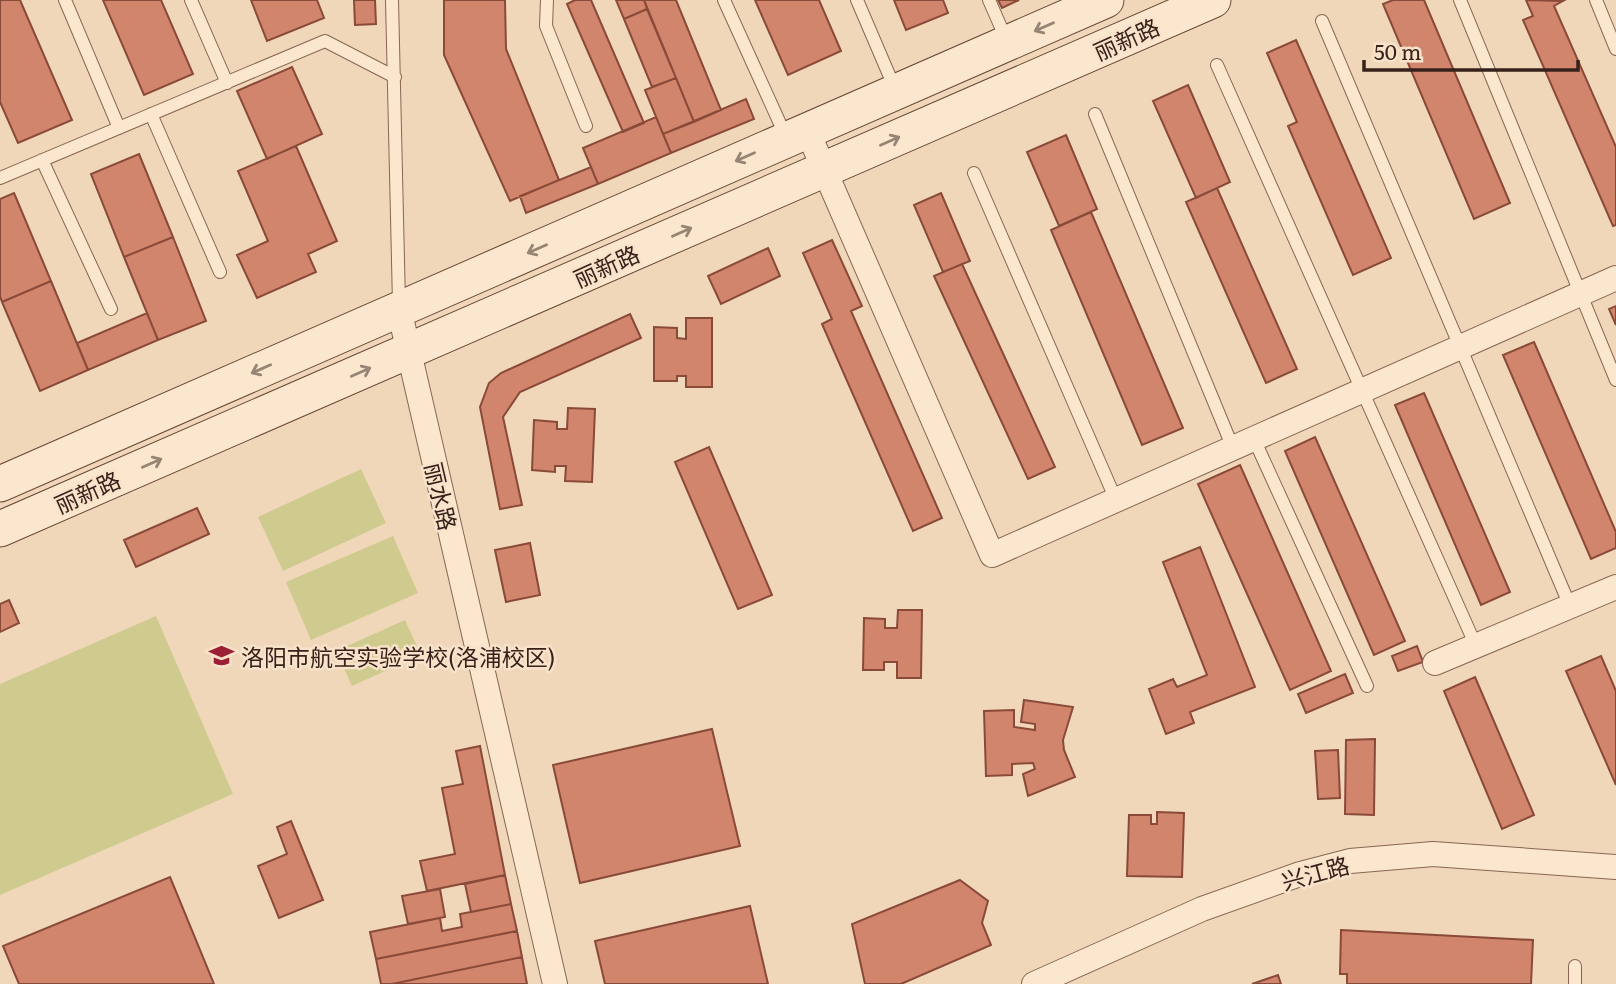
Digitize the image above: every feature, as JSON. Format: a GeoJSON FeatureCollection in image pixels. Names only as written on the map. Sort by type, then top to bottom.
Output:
{"type":"FeatureCollection","features":[{"type":"Feature","properties":{"kind":"main road","name":"丽新路"},"geometry":{"type":"LineString","coordinates":[[0,484],[1106,0]]}},
{"type":"Feature","properties":{"kind":"main road","name":"丽新路"},"geometry":{"type":"LineString","coordinates":[[0,529],[1213,0]]}},
{"type":"Feature","properties":{"kind":"street"},"geometry":{"type":"LineString","coordinates":[[797,135],[824,169],[992,555],[1616,278]]}},
{"type":"Feature","properties":{"kind":"street","name":"丽水路"},"geometry":{"type":"LineString","coordinates":[[399,309],[555,984]]}},
{"type":"Feature","properties":{"kind":"street"},"geometry":{"type":"LineString","coordinates":[[1436,663],[1616,587]]}},
{"type":"Feature","properties":{"kind":"street","name":"兴江路"},"geometry":{"type":"LineString","coordinates":[[1034,984],[1202,909],[1300,874],[1350,861],[1433,854],[1616,867]]}},
{"type":"Feature","properties":{"kind":"lane"},"geometry":{"type":"LineString","coordinates":[[65,0],[119,128]]}},
{"type":"Feature","properties":{"kind":"lane"},"geometry":{"type":"LineString","coordinates":[[191,0],[227,83]]}},
{"type":"Feature","properties":{"kind":"lane","name":"丽水路"},"geometry":{"type":"LineString","coordinates":[[392,0],[399,309]]}},
{"type":"Feature","properties":{"kind":"lane"},"geometry":{"type":"LineString","coordinates":[[547,0],[546,26],[586,126]]}},
{"type":"Feature","properties":{"kind":"lane"},"geometry":{"type":"LineString","coordinates":[[724,0],[797,135]]}},
{"type":"Feature","properties":{"kind":"lane"},"geometry":{"type":"LineString","coordinates":[[857,0],[896,92]]}},
{"type":"Feature","properties":{"kind":"lane"},"geometry":{"type":"LineString","coordinates":[[989,0],[1008,43]]}},
{"type":"Feature","properties":{"kind":"lane"},"geometry":{"type":"LineString","coordinates":[[1460,0],[1616,380]]}},
{"type":"Feature","properties":{"kind":"lane"},"geometry":{"type":"LineString","coordinates":[[1596,0],[1616,49]]}},
{"type":"Feature","properties":{"kind":"lane"},"geometry":{"type":"LineString","coordinates":[[1322,21],[1570,606]]}},
{"type":"Feature","properties":{"kind":"lane"},"geometry":{"type":"LineString","coordinates":[[0,178],[326,41],[395,76]]}},
{"type":"Feature","properties":{"kind":"lane"},"geometry":{"type":"LineString","coordinates":[[1217,65],[1476,646]]}},
{"type":"Feature","properties":{"kind":"lane"},"geometry":{"type":"LineString","coordinates":[[151,114],[220,272]]}},
{"type":"Feature","properties":{"kind":"lane"},"geometry":{"type":"LineString","coordinates":[[1095,114],[1244,443],[1367,686]]}},
{"type":"Feature","properties":{"kind":"lane"},"geometry":{"type":"LineString","coordinates":[[42,160],[111,309]]}},
{"type":"Feature","properties":{"kind":"lane"},"geometry":{"type":"LineString","coordinates":[[974,173],[1116,500]]}},
{"type":"Feature","properties":{"kind":"lane"},"geometry":{"type":"LineString","coordinates":[[1574,966],[1575,984]]}},
{"type":"Feature","properties":{"kind":"shaded area"},"geometry":{"type":"Polygon","coordinates":[[[361,469],[386,523],[283,571],[258,517],[361,469]]]}},
{"type":"Feature","properties":{"kind":"shaded area"},"geometry":{"type":"Polygon","coordinates":[[[393,536],[418,593],[311,640],[286,582],[393,536]]]}},
{"type":"Feature","properties":{"kind":"shaded area"},"geometry":{"type":"Polygon","coordinates":[[[156,616],[233,794],[0,895],[0,684],[156,616]]]}},
{"type":"Feature","properties":{"kind":"shaded area"},"geometry":{"type":"Polygon","coordinates":[[[405,620],[421,655],[352,686],[336,651],[405,620]]]}},
{"type":"Feature","properties":{"kind":"building"},"geometry":{"type":"Polygon","coordinates":[[[0,0],[20,0],[72,120],[18,143],[0,102],[0,0]]]}},
{"type":"Feature","properties":{"kind":"building"},"geometry":{"type":"Polygon","coordinates":[[[103,0],[161,0],[193,74],[144,95],[103,0]]]}},
{"type":"Feature","properties":{"kind":"building"},"geometry":{"type":"Polygon","coordinates":[[[251,0],[317,0],[324,18],[267,41],[251,0]]]}},
{"type":"Feature","properties":{"kind":"building"},"geometry":{"type":"Polygon","coordinates":[[[354,0],[375,0],[376,24],[355,25],[354,0]]]}},
{"type":"Feature","properties":{"kind":"building"},"geometry":{"type":"Polygon","coordinates":[[[444,0],[505,0],[506,49],[559,180],[510,201],[444,55],[444,0]]]}},
{"type":"Feature","properties":{"kind":"building"},"geometry":{"type":"Polygon","coordinates":[[[575,0],[591,0],[644,123],[623,132],[567,4],[575,0]]]}},
{"type":"Feature","properties":{"kind":"building"},"geometry":{"type":"Polygon","coordinates":[[[616,0],[644,0],[647,9],[624,19],[616,0]]]}},
{"type":"Feature","properties":{"kind":"building"},"geometry":{"type":"Polygon","coordinates":[[[644,0],[676,0],[721,110],[694,122],[644,0]]]}},
{"type":"Feature","properties":{"kind":"building"},"geometry":{"type":"Polygon","coordinates":[[[755,0],[819,0],[841,51],[788,75],[755,0]]]}},
{"type":"Feature","properties":{"kind":"building"},"geometry":{"type":"Polygon","coordinates":[[[894,0],[943,0],[948,13],[906,30],[894,0]]]}},
{"type":"Feature","properties":{"kind":"building"},"geometry":{"type":"Polygon","coordinates":[[[998,0],[1019,0],[1002,8],[998,0]]]}},
{"type":"Feature","properties":{"kind":"building"},"geometry":{"type":"Polygon","coordinates":[[[1393,0],[1424,0],[1510,203],[1474,219],[1383,4],[1393,0]]]}},
{"type":"Feature","properties":{"kind":"building"},"geometry":{"type":"Polygon","coordinates":[[[1526,0],[1563,1],[1554,6],[1616,147],[1616,225],[1613,226],[1523,20],[1533,16],[1526,0]]]}},
{"type":"Feature","properties":{"kind":"building"},"geometry":{"type":"Polygon","coordinates":[[[647,9],[676,78],[652,87],[624,19],[647,9]]]}},
{"type":"Feature","properties":{"kind":"building"},"geometry":{"type":"Polygon","coordinates":[[[1296,40],[1391,258],[1353,275],[1288,126],[1297,122],[1267,53],[1296,40]]]}},
{"type":"Feature","properties":{"kind":"building"},"geometry":{"type":"Polygon","coordinates":[[[292,67],[322,134],[267,159],[237,91],[292,67]]]}},
{"type":"Feature","properties":{"kind":"building"},"geometry":{"type":"Polygon","coordinates":[[[676,78],[694,122],[663,134],[645,90],[676,78]]]}},
{"type":"Feature","properties":{"kind":"building"},"geometry":{"type":"Polygon","coordinates":[[[1188,85],[1230,182],[1196,198],[1153,101],[1188,85]]]}},
{"type":"Feature","properties":{"kind":"building"},"geometry":{"type":"Polygon","coordinates":[[[746,99],[754,119],[671,153],[663,134],[746,99]]]}},
{"type":"Feature","properties":{"kind":"building"},"geometry":{"type":"Polygon","coordinates":[[[656,117],[671,153],[598,184],[583,148],[656,117]]]}},
{"type":"Feature","properties":{"kind":"building"},"geometry":{"type":"Polygon","coordinates":[[[1066,135],[1097,209],[1059,226],[1027,152],[1066,135]]]}},
{"type":"Feature","properties":{"kind":"building"},"geometry":{"type":"Polygon","coordinates":[[[296,146],[337,241],[308,254],[316,272],[257,298],[237,255],[268,241],[238,171],[296,146]]]}},
{"type":"Feature","properties":{"kind":"building"},"geometry":{"type":"Polygon","coordinates":[[[139,154],[173,237],[124,257],[91,174],[139,154]]]}},
{"type":"Feature","properties":{"kind":"building"},"geometry":{"type":"Polygon","coordinates":[[[591,167],[598,184],[526,213],[520,196],[591,167]]]}},
{"type":"Feature","properties":{"kind":"building"},"geometry":{"type":"Polygon","coordinates":[[[1217,188],[1297,369],[1266,383],[1186,202],[1217,188]]]}},
{"type":"Feature","properties":{"kind":"building"},"geometry":{"type":"Polygon","coordinates":[[[14,193],[51,281],[2,302],[0,199],[14,193]]]}},
{"type":"Feature","properties":{"kind":"building"},"geometry":{"type":"Polygon","coordinates":[[[941,193],[970,261],[943,272],[914,205],[941,193]]]}},
{"type":"Feature","properties":{"kind":"building"},"geometry":{"type":"Polygon","coordinates":[[[1091,212],[1183,428],[1142,445],[1051,230],[1091,212]]]}},
{"type":"Feature","properties":{"kind":"building"},"geometry":{"type":"Polygon","coordinates":[[[173,237],[206,321],[158,340],[124,257],[173,237]]]}},
{"type":"Feature","properties":{"kind":"building"},"geometry":{"type":"Polygon","coordinates":[[[832,240],[862,306],[851,311],[942,518],[913,531],[822,324],[832,319],[803,253],[832,240]]]}},
{"type":"Feature","properties":{"kind":"building"},"geometry":{"type":"Polygon","coordinates":[[[768,248],[780,276],[721,304],[708,276],[768,248]]]}},
{"type":"Feature","properties":{"kind":"building"},"geometry":{"type":"Polygon","coordinates":[[[962,264],[1055,467],[1028,479],[934,276],[962,264]]]}},
{"type":"Feature","properties":{"kind":"building"},"geometry":{"type":"Polygon","coordinates":[[[51,281],[88,370],[40,391],[2,302],[51,281]]]}},
{"type":"Feature","properties":{"kind":"building"},"geometry":{"type":"Polygon","coordinates":[[[1616,306],[1616,325],[1609,309],[1616,306]]]}},
{"type":"Feature","properties":{"kind":"building"},"geometry":{"type":"Polygon","coordinates":[[[147,313],[158,340],[88,370],[77,343],[147,313]]]}},
{"type":"Feature","properties":{"kind":"building"},"geometry":{"type":"Polygon","coordinates":[[[630,314],[641,338],[520,392],[503,417],[522,505],[500,509],[480,407],[489,383],[501,373],[630,314]]]}},
{"type":"Feature","properties":{"kind":"building"},"geometry":{"type":"Polygon","coordinates":[[[686,318],[712,318],[712,387],[686,387],[686,376],[677,376],[677,381],[654,381],[654,327],[677,328],[677,338],[686,339],[686,318]]]}},
{"type":"Feature","properties":{"kind":"building"},"geometry":{"type":"Polygon","coordinates":[[[1534,342],[1616,532],[1616,548],[1591,559],[1503,355],[1534,342]]]}},
{"type":"Feature","properties":{"kind":"building"},"geometry":{"type":"Polygon","coordinates":[[[1424,393],[1510,592],[1481,605],[1395,405],[1424,393]]]}},
{"type":"Feature","properties":{"kind":"building"},"geometry":{"type":"Polygon","coordinates":[[[568,408],[595,409],[592,482],[565,481],[566,466],[555,466],[555,472],[532,470],[534,420],[557,422],[557,429],[567,429],[568,408]]]}},
{"type":"Feature","properties":{"kind":"building"},"geometry":{"type":"Polygon","coordinates":[[[1315,437],[1405,641],[1374,655],[1285,451],[1315,437]]]}},
{"type":"Feature","properties":{"kind":"building"},"geometry":{"type":"Polygon","coordinates":[[[709,447],[772,595],[738,609],[675,462],[709,447]]]}},
{"type":"Feature","properties":{"kind":"building"},"geometry":{"type":"Polygon","coordinates":[[[1240,465],[1331,671],[1290,690],[1198,484],[1240,465]]]}},
{"type":"Feature","properties":{"kind":"building"},"geometry":{"type":"Polygon","coordinates":[[[197,508],[209,534],[136,567],[124,540],[197,508]]]}},
{"type":"Feature","properties":{"kind":"building"},"geometry":{"type":"Polygon","coordinates":[[[530,543],[540,595],[506,602],[495,550],[530,543]]]}},
{"type":"Feature","properties":{"kind":"building"},"geometry":{"type":"Polygon","coordinates":[[[1200,547],[1255,687],[1190,712],[1194,723],[1166,734],[1149,689],[1173,679],[1177,687],[1207,675],[1163,562],[1200,547]]]}},
{"type":"Feature","properties":{"kind":"building"},"geometry":{"type":"Polygon","coordinates":[[[9,600],[19,623],[0,632],[0,604],[9,600]]]}},
{"type":"Feature","properties":{"kind":"building"},"geometry":{"type":"Polygon","coordinates":[[[898,610],[922,610],[921,678],[897,678],[897,662],[884,662],[884,670],[863,670],[864,618],[885,619],[885,628],[897,628],[898,610]]]}},
{"type":"Feature","properties":{"kind":"building"},"geometry":{"type":"Polygon","coordinates":[[[1417,646],[1423,662],[1398,671],[1392,656],[1417,646]]]}},
{"type":"Feature","properties":{"kind":"building"},"geometry":{"type":"Polygon","coordinates":[[[1601,656],[1616,691],[1616,785],[1566,671],[1601,656]]]}},
{"type":"Feature","properties":{"kind":"building"},"geometry":{"type":"Polygon","coordinates":[[[1345,674],[1353,693],[1306,713],[1298,694],[1345,674]]]}},
{"type":"Feature","properties":{"kind":"building"},"geometry":{"type":"Polygon","coordinates":[[[1475,677],[1534,815],[1502,829],[1444,691],[1475,677]]]}},
{"type":"Feature","properties":{"kind":"building"},"geometry":{"type":"Polygon","coordinates":[[[1024,700],[1073,707],[1063,740],[1064,750],[1075,777],[1028,796],[1023,774],[1035,769],[1033,763],[1012,764],[1012,775],[986,776],[984,711],[1014,710],[1014,727],[1035,730],[1035,724],[1021,722],[1024,700]]]}},
{"type":"Feature","properties":{"kind":"building"},"geometry":{"type":"Polygon","coordinates":[[[712,729],[740,846],[580,883],[553,765],[712,729]]]}},
{"type":"Feature","properties":{"kind":"building"},"geometry":{"type":"Polygon","coordinates":[[[1375,739],[1374,815],[1345,814],[1346,740],[1375,739]]]}},
{"type":"Feature","properties":{"kind":"building"},"geometry":{"type":"Polygon","coordinates":[[[480,746],[505,875],[427,891],[420,861],[455,854],[442,788],[463,784],[456,751],[480,746]]]}},
{"type":"Feature","properties":{"kind":"building"},"geometry":{"type":"Polygon","coordinates":[[[1338,750],[1340,798],[1318,799],[1315,751],[1338,750]]]}},
{"type":"Feature","properties":{"kind":"building"},"geometry":{"type":"Polygon","coordinates":[[[1157,812],[1184,813],[1182,877],[1127,876],[1129,815],[1151,815],[1151,824],[1157,824],[1157,812]]]}},
{"type":"Feature","properties":{"kind":"building"},"geometry":{"type":"Polygon","coordinates":[[[291,821],[323,900],[279,918],[258,866],[287,854],[277,827],[291,821]]]}},
{"type":"Feature","properties":{"kind":"building"},"geometry":{"type":"Polygon","coordinates":[[[505,875],[511,904],[471,912],[465,884],[505,875]]]}},
{"type":"Feature","properties":{"kind":"building"},"geometry":{"type":"Polygon","coordinates":[[[170,877],[214,984],[19,984],[3,946],[170,877]]]}},
{"type":"Feature","properties":{"kind":"building"},"geometry":{"type":"Polygon","coordinates":[[[960,880],[988,901],[982,923],[991,945],[901,984],[865,984],[852,924],[960,880]]]}},
{"type":"Feature","properties":{"kind":"building"},"geometry":{"type":"Polygon","coordinates":[[[440,889],[445,917],[408,924],[402,896],[440,889]]]}},
{"type":"Feature","properties":{"kind":"building"},"geometry":{"type":"Polygon","coordinates":[[[511,904],[517,931],[376,959],[370,932],[440,918],[442,931],[462,927],[460,914],[511,904]]]}},
{"type":"Feature","properties":{"kind":"building"},"geometry":{"type":"Polygon","coordinates":[[[750,906],[768,984],[605,984],[595,941],[750,906]]]}},
{"type":"Feature","properties":{"kind":"building"},"geometry":{"type":"Polygon","coordinates":[[[1341,930],[1533,940],[1531,984],[1347,984],[1347,974],[1340,974],[1341,930]]]}},
{"type":"Feature","properties":{"kind":"building"},"geometry":{"type":"Polygon","coordinates":[[[517,931],[522,957],[381,984],[376,959],[517,931]]]}},
{"type":"Feature","properties":{"kind":"building"},"geometry":{"type":"Polygon","coordinates":[[[522,957],[527,984],[392,984],[522,957]]]}},
{"type":"Feature","properties":{"kind":"building"},"geometry":{"type":"Polygon","coordinates":[[[1278,975],[1281,984],[1252,984],[1278,975]]]}},
{"type":"Feature","properties":{"kind":"place","name":"洛阳市航空实验学校(洛浦校区)"},"geometry":{"type":"Point","coordinates":[221,656]}}]}
